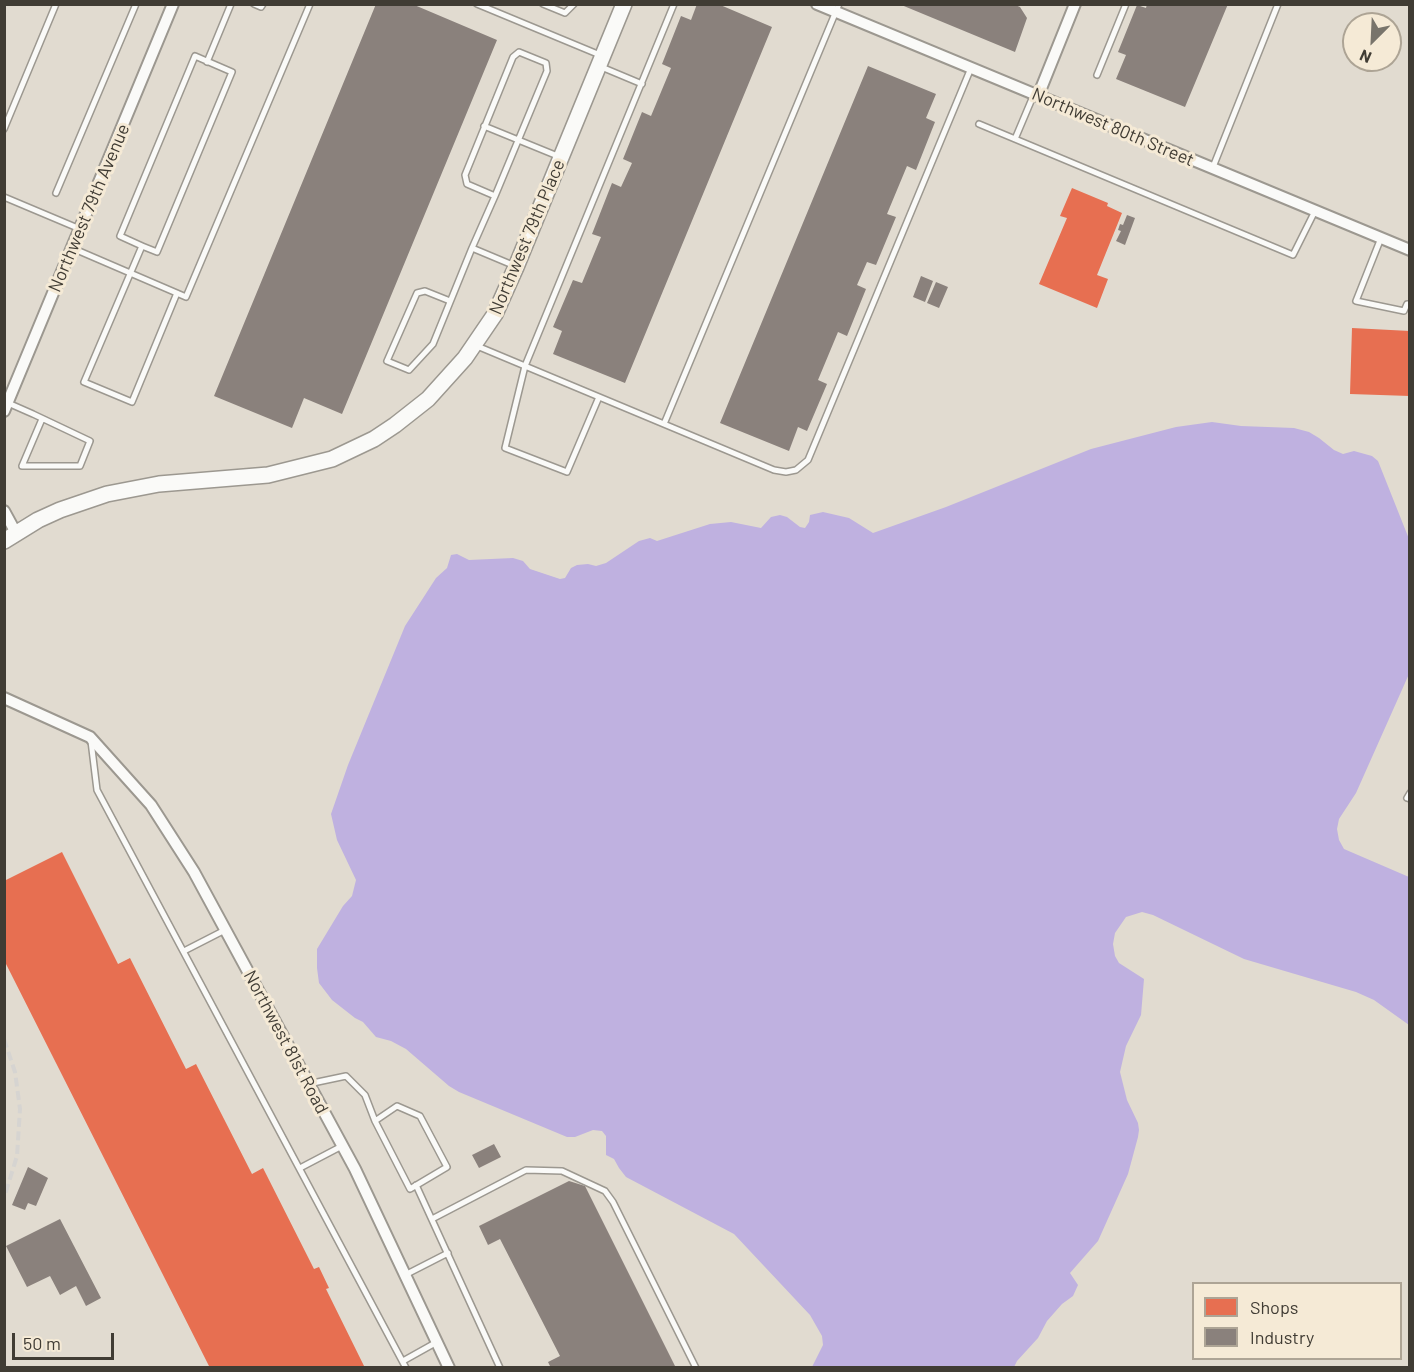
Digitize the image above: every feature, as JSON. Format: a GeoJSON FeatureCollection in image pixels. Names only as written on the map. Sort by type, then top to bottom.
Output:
{"type":"FeatureCollection","features":[{"type":"Feature","properties":{"kind":"main road","name":"Northwest 79th Place"},"geometry":{"type":"LineString","coordinates":[[10,537],[60,510],[108,494],[159,484],[268,475],[333,459],[374,439],[412,413],[444,384],[475,346],[495,314],[624,4]]}},
{"type":"Feature","properties":{"kind":"street","name":"Northwest 79th Avenue"},"geometry":{"type":"LineString","coordinates":[[6,407],[173,4]]}},
{"type":"Feature","properties":{"kind":"street","name":"Northwest 80th Street"},"geometry":{"type":"LineString","coordinates":[[817,4],[838,9],[971,68],[1410,250]]}},
{"type":"Feature","properties":{"kind":"street"},"geometry":{"type":"LineString","coordinates":[[1036,95],[1075,4]]}},
{"type":"Feature","properties":{"kind":"street"},"geometry":{"type":"LineString","coordinates":[[4,511],[10,537]]}},
{"type":"Feature","properties":{"kind":"street"},"geometry":{"type":"LineString","coordinates":[[4,698],[90,736]]}},
{"type":"Feature","properties":{"kind":"street","name":"Northwest 81st Road"},"geometry":{"type":"LineString","coordinates":[[90,736],[151,805],[194,872],[342,1146],[449,1368]]}},
{"type":"Feature","properties":{"kind":"lane"},"geometry":{"type":"LineString","coordinates":[[4,129],[56,4]]}},
{"type":"Feature","properties":{"kind":"lane"},"geometry":{"type":"LineString","coordinates":[[56,192],[136,4]]}},
{"type":"Feature","properties":{"kind":"lane"},"geometry":{"type":"LineString","coordinates":[[207,62],[231,4]]}},
{"type":"Feature","properties":{"kind":"lane"},"geometry":{"type":"LineString","coordinates":[[254,4],[261,7],[262,4]]}},
{"type":"Feature","properties":{"kind":"lane"},"geometry":{"type":"LineString","coordinates":[[72,248],[186,297],[310,4]]}},
{"type":"Feature","properties":{"kind":"lane"},"geometry":{"type":"LineString","coordinates":[[477,4],[601,62],[642,84]]}},
{"type":"Feature","properties":{"kind":"lane"},"geometry":{"type":"LineString","coordinates":[[543,4],[566,14],[574,4]]}},
{"type":"Feature","properties":{"kind":"lane"},"geometry":{"type":"LineString","coordinates":[[599,397],[567,472],[505,448],[525,366],[674,4]]}},
{"type":"Feature","properties":{"kind":"lane"},"geometry":{"type":"LineString","coordinates":[[1097,75],[1126,4]]}},
{"type":"Feature","properties":{"kind":"lane"},"geometry":{"type":"LineString","coordinates":[[1212,168],[1278,4]]}},
{"type":"Feature","properties":{"kind":"lane"},"geometry":{"type":"LineString","coordinates":[[664,424],[838,9]]}},
{"type":"Feature","properties":{"kind":"lane"},"geometry":{"type":"LineString","coordinates":[[450,301],[425,291],[417,293],[387,361],[409,370],[433,344],[472,248],[495,196],[547,71],[546,63],[519,52],[513,57],[465,175],[467,184],[495,196]]}},
{"type":"Feature","properties":{"kind":"lane"},"geometry":{"type":"LineString","coordinates":[[195,56],[232,72],[157,252],[142,246],[120,236],[195,56]]}},
{"type":"Feature","properties":{"kind":"lane"},"geometry":{"type":"LineString","coordinates":[[475,346],[774,470],[786,472],[796,470],[808,460],[971,68]]}},
{"type":"Feature","properties":{"kind":"lane"},"geometry":{"type":"LineString","coordinates":[[1015,139],[1036,95]]}},
{"type":"Feature","properties":{"kind":"lane"},"geometry":{"type":"LineString","coordinates":[[979,124],[1293,255],[1315,211]]}},
{"type":"Feature","properties":{"kind":"lane"},"geometry":{"type":"LineString","coordinates":[[484,126],[561,158]]}},
{"type":"Feature","properties":{"kind":"lane"},"geometry":{"type":"LineString","coordinates":[[4,197],[80,229]]}},
{"type":"Feature","properties":{"kind":"lane"},"geometry":{"type":"LineString","coordinates":[[1381,238],[1356,301],[1404,310],[1407,303],[1410,304]]}},
{"type":"Feature","properties":{"kind":"lane"},"geometry":{"type":"LineString","coordinates":[[142,246],[84,382],[132,402],[177,293]]}},
{"type":"Feature","properties":{"kind":"lane"},"geometry":{"type":"LineString","coordinates":[[472,248],[516,267]]}},
{"type":"Feature","properties":{"kind":"lane"},"geometry":{"type":"LineString","coordinates":[[6,407],[42,418],[90,441],[81,466],[22,466],[42,418]]}},
{"type":"Feature","properties":{"kind":"lane"},"geometry":{"type":"LineString","coordinates":[[90,736],[97,790],[406,1368]]}},
{"type":"Feature","properties":{"kind":"lane"},"geometry":{"type":"LineString","coordinates":[[1410,793],[1407,798],[1410,799]]}},
{"type":"Feature","properties":{"kind":"lane"},"geometry":{"type":"LineString","coordinates":[[184,951],[225,930]]}},
{"type":"Feature","properties":{"kind":"lane"},"geometry":{"type":"LineString","coordinates":[[309,1083],[346,1076],[364,1095],[375,1121],[410,1189],[447,1167],[420,1116],[397,1106],[375,1121]]}},
{"type":"Feature","properties":{"kind":"lane"},"geometry":{"type":"LineString","coordinates":[[300,1168],[342,1146]]}},
{"type":"Feature","properties":{"kind":"lane"},"geometry":{"type":"LineString","coordinates":[[432,1219],[526,1170],[562,1172],[605,1191],[614,1203],[696,1368]]}},
{"type":"Feature","properties":{"kind":"lane"},"geometry":{"type":"LineString","coordinates":[[416,1185],[500,1368]]}},
{"type":"Feature","properties":{"kind":"lane"},"geometry":{"type":"LineString","coordinates":[[405,1275],[448,1253]]}},
{"type":"Feature","properties":{"kind":"lane"},"geometry":{"type":"LineString","coordinates":[[403,1361],[437,1342]]}},
{"type":"Feature","properties":{"kind":"shaded area"},"geometry":{"type":"Polygon","coordinates":[[[1212,422],[1241,426],[1294,428],[1309,432],[1343,454],[1354,451],[1372,456],[1378,461],[1409,539],[1409,674],[1356,793],[1339,819],[1337,829],[1344,849],[1409,877],[1409,1025],[1374,1000],[1356,992],[1244,959],[1153,915],[1142,912],[1126,917],[1115,933],[1113,944],[1115,956],[1119,963],[1144,979],[1141,1015],[1126,1046],[1120,1072],[1127,1100],[1138,1123],[1138,1137],[1128,1174],[1098,1241],[1070,1273],[1078,1285],[1073,1296],[1062,1304],[1047,1321],[1038,1338],[1014,1367],[812,1367],[823,1345],[822,1336],[810,1315],[734,1234],[626,1177],[614,1159],[606,1155],[606,1136],[602,1131],[593,1130],[575,1137],[567,1137],[459,1092],[406,1049],[391,1041],[376,1037],[363,1022],[332,1000],[319,983],[317,949],[343,906],[352,896],[356,880],[337,840],[331,814],[348,765],[405,626],[436,578],[447,568],[451,555],[457,554],[469,560],[513,558],[523,561],[530,569],[560,579],[565,578],[571,568],[577,565],[596,566],[606,563],[639,541],[650,538],[657,541],[710,524],[731,522],[761,528],[771,517],[780,515],[805,528],[810,515],[823,512],[849,518],[873,533],[946,507],[1091,449],[1176,427],[1212,422]]]}},
{"type":"Feature","properties":{"kind":"building: Shops"},"geometry":{"type":"Polygon","coordinates":[[[1072,188],[1108,203],[1107,206],[1122,213],[1097,275],[1108,279],[1097,308],[1039,284],[1067,218],[1060,216],[1072,188]]]}},
{"type":"Feature","properties":{"kind":"building: Shops"},"geometry":{"type":"Polygon","coordinates":[[[1352,328],[1410,331],[1410,396],[1350,394],[1352,328]]]}},
{"type":"Feature","properties":{"kind":"building: Shops"},"geometry":{"type":"Polygon","coordinates":[[[62,852],[118,964],[130,958],[186,1069],[196,1064],[252,1174],[263,1168],[314,1269],[319,1267],[329,1288],[326,1289],[365,1368],[210,1368],[4,960],[4,881],[62,852]]]}},
{"type":"Feature","properties":{"kind":"building: Industry"},"geometry":{"type":"Polygon","coordinates":[[[376,4],[412,4],[497,40],[342,414],[304,398],[292,428],[214,396],[376,4]]]}},
{"type":"Feature","properties":{"kind":"building: Industry"},"geometry":{"type":"Polygon","coordinates":[[[697,4],[718,4],[772,27],[625,383],[553,354],[562,331],[553,327],[573,280],[582,283],[601,237],[592,234],[612,183],[621,187],[632,163],[623,159],[642,112],[651,116],[671,68],[662,64],[681,16],[691,20],[697,4]]]}},
{"type":"Feature","properties":{"kind":"building: Industry"},"geometry":{"type":"Polygon","coordinates":[[[899,4],[1013,4],[1020,7],[1027,18],[1015,52],[899,4]]]}},
{"type":"Feature","properties":{"kind":"building: Industry"},"geometry":{"type":"Polygon","coordinates":[[[1147,4],[1228,4],[1185,107],[1116,79],[1126,55],[1118,52],[1137,5],[1146,8],[1147,4]]]}},
{"type":"Feature","properties":{"kind":"building: Industry"},"geometry":{"type":"Polygon","coordinates":[[[868,66],[936,94],[926,118],[935,122],[916,170],[907,166],[887,214],[896,217],[876,265],[867,262],[857,285],[866,289],[847,336],[838,332],[818,380],[827,384],[807,431],[798,427],[789,451],[720,423],[868,66]]]}},
{"type":"Feature","properties":{"kind":"building: Industry"},"geometry":{"type":"Polygon","coordinates":[[[1127,215],[1135,218],[1125,245],[1116,241],[1121,231],[1118,230],[1120,224],[1123,225],[1127,215]]]}},
{"type":"Feature","properties":{"kind":"building: Industry"},"geometry":{"type":"Polygon","coordinates":[[[921,276],[933,281],[925,302],[913,297],[921,276]]]}},
{"type":"Feature","properties":{"kind":"building: Industry"},"geometry":{"type":"Polygon","coordinates":[[[936,282],[948,287],[939,308],[927,303],[936,282]]]}},
{"type":"Feature","properties":{"kind":"building: Industry"},"geometry":{"type":"Polygon","coordinates":[[[494,1144],[501,1157],[479,1168],[472,1155],[494,1144]]]}},
{"type":"Feature","properties":{"kind":"building: Industry"},"geometry":{"type":"Polygon","coordinates":[[[28,1167],[48,1178],[36,1206],[28,1203],[25,1210],[12,1205],[28,1167]]]}},
{"type":"Feature","properties":{"kind":"building: Industry"},"geometry":{"type":"Polygon","coordinates":[[[569,1181],[585,1186],[676,1368],[551,1368],[548,1362],[560,1356],[500,1239],[488,1245],[479,1226],[569,1181]]]}},
{"type":"Feature","properties":{"kind":"building: Industry"},"geometry":{"type":"Polygon","coordinates":[[[60,1219],[101,1298],[86,1306],[76,1286],[60,1295],[50,1276],[27,1287],[6,1246],[60,1219]]]}},
{"type":"Feature","properties":{"kind":"railway"},"geometry":{"type":"LineString","coordinates":[[4,1039],[15,1072],[20,1109],[17,1156],[4,1198]]}}]}
